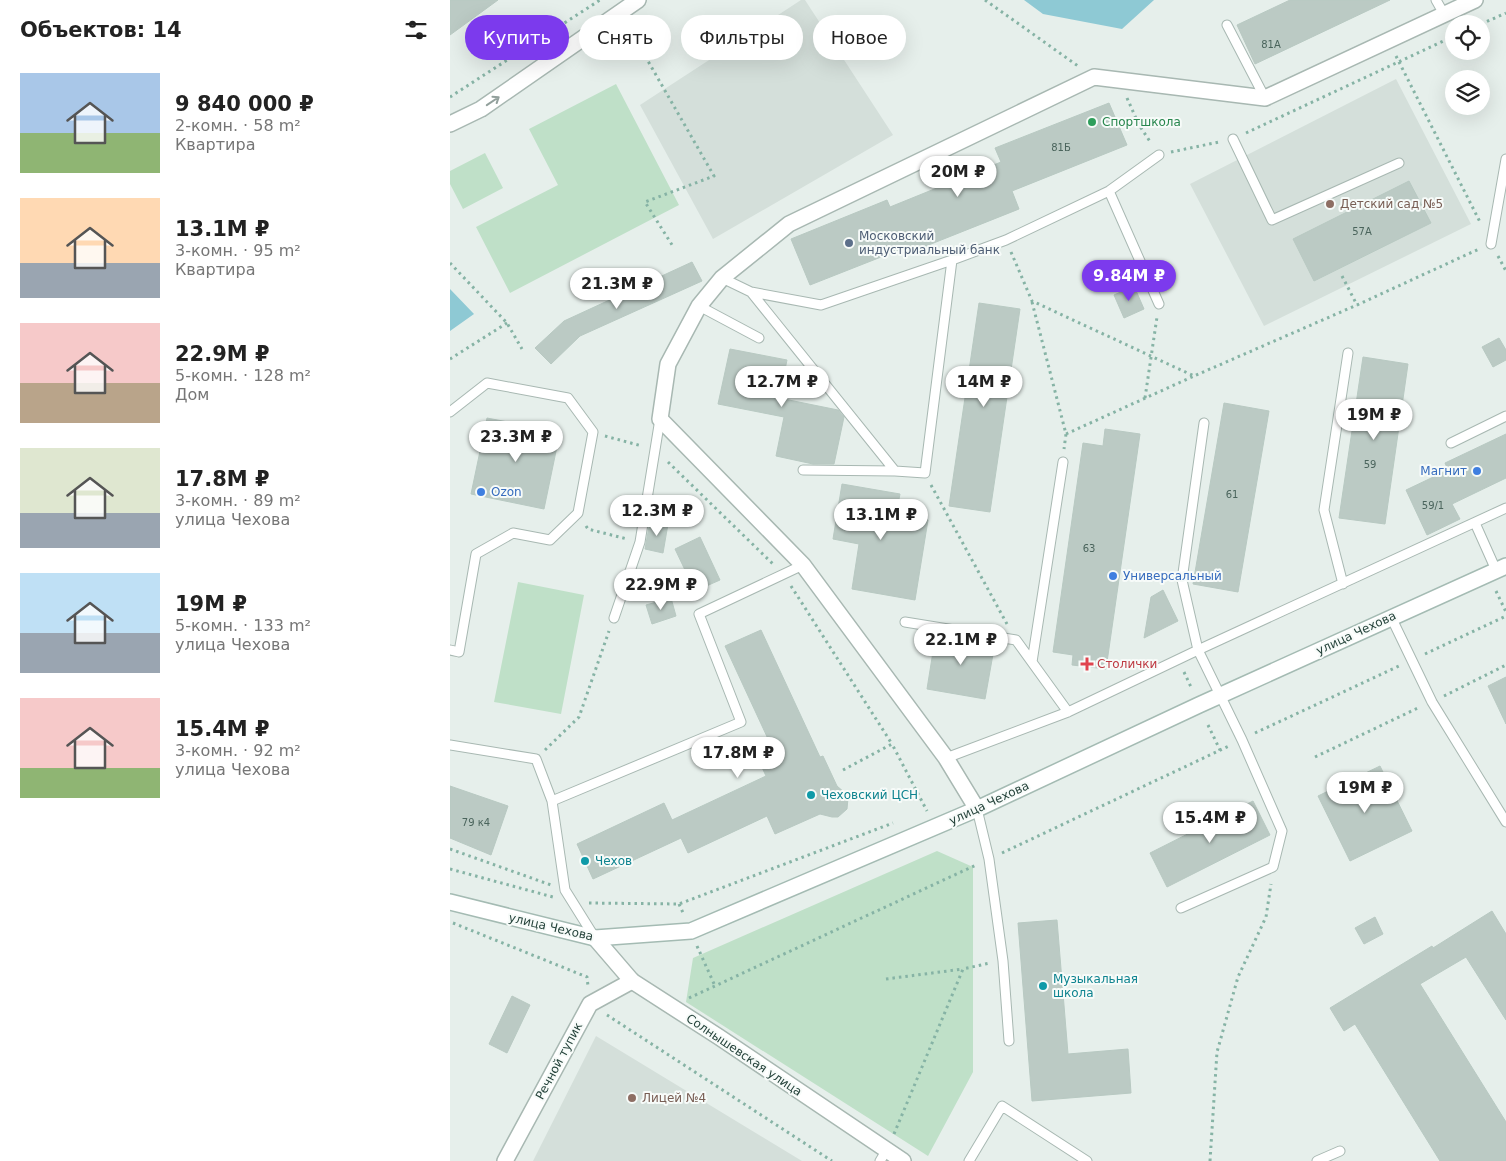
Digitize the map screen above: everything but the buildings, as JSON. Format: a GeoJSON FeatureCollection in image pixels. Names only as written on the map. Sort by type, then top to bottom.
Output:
{"type":"FeatureCollection","features":[{"type":"Feature","properties":{"kind":"street"},"geometry":{"type":"LineString","coordinates":[[450,124],[481,109],[621,7],[638,0]]}},
{"type":"Feature","properties":{"kind":"street"},"geometry":{"type":"LineString","coordinates":[[977,810],[946,758],[803,565],[660,419],[668,364],[699,306],[722,278],[789,224],[1094,77],[1265,98],[1474,0]]}},
{"type":"Feature","properties":{"kind":"street","name":"улица Чехова"},"geometry":{"type":"LineString","coordinates":[[451,905],[595,938],[691,931],[977,810],[1391,617],[1501,568]]}},
{"type":"Feature","properties":{"kind":"street","name":"Солнышевская улица"},"geometry":{"type":"LineString","coordinates":[[595,938],[632,981],[672,1006],[883,1156],[903,1161]]}},
{"type":"Feature","properties":{"kind":"street"},"geometry":{"type":"LineString","coordinates":[[590,1004],[632,981]]}},
{"type":"Feature","properties":{"kind":"street","name":"Речной тупик"},"geometry":{"type":"LineString","coordinates":[[505,1161],[590,1004]]}},
{"type":"Feature","properties":{"kind":"lane"},"geometry":{"type":"LineString","coordinates":[[1436,0],[1444,14]]}},
{"type":"Feature","properties":{"kind":"lane"},"geometry":{"type":"LineString","coordinates":[[1227,25],[1265,98]]}},
{"type":"Feature","properties":{"kind":"lane"},"geometry":{"type":"LineString","coordinates":[[1233,138],[1272,220],[1399,163]]}},
{"type":"Feature","properties":{"kind":"lane"},"geometry":{"type":"LineString","coordinates":[[722,278],[751,292],[821,305],[1006,240],[1109,191],[1159,155]]}},
{"type":"Feature","properties":{"kind":"lane"},"geometry":{"type":"LineString","coordinates":[[1491,244],[1506,159]]}},
{"type":"Feature","properties":{"kind":"lane"},"geometry":{"type":"LineString","coordinates":[[1109,191],[1159,304]]}},
{"type":"Feature","properties":{"kind":"lane"},"geometry":{"type":"LineString","coordinates":[[802,470],[895,471],[925,474],[952,260]]}},
{"type":"Feature","properties":{"kind":"lane"},"geometry":{"type":"LineString","coordinates":[[751,292],[895,471]]}},
{"type":"Feature","properties":{"kind":"lane"},"geometry":{"type":"LineString","coordinates":[[699,306],[759,338]]}},
{"type":"Feature","properties":{"kind":"lane"},"geometry":{"type":"LineString","coordinates":[[1343,584],[1324,510],[1348,353]]}},
{"type":"Feature","properties":{"kind":"lane"},"geometry":{"type":"LineString","coordinates":[[450,412],[488,383],[568,398],[593,432],[578,512],[550,540],[513,533],[476,554],[459,652],[450,650]]}},
{"type":"Feature","properties":{"kind":"lane"},"geometry":{"type":"LineString","coordinates":[[1451,443],[1506,416]]}},
{"type":"Feature","properties":{"kind":"lane"},"geometry":{"type":"LineString","coordinates":[[614,618],[640,542],[660,419]]}},
{"type":"Feature","properties":{"kind":"lane"},"geometry":{"type":"LineString","coordinates":[[1181,908],[1273,866],[1282,831],[1242,740],[1198,650],[1182,580],[1204,423]]}},
{"type":"Feature","properties":{"kind":"lane"},"geometry":{"type":"LineString","coordinates":[[1032,662],[1063,462]]}},
{"type":"Feature","properties":{"kind":"lane"},"geometry":{"type":"LineString","coordinates":[[946,758],[1068,712],[1506,508]]}},
{"type":"Feature","properties":{"kind":"lane"},"geometry":{"type":"LineString","coordinates":[[1475,523],[1501,568]]}},
{"type":"Feature","properties":{"kind":"lane"},"geometry":{"type":"LineString","coordinates":[[552,801],[741,722],[699,614],[803,565]]}},
{"type":"Feature","properties":{"kind":"lane"},"geometry":{"type":"LineString","coordinates":[[1391,617],[1432,702],[1506,822]]}},
{"type":"Feature","properties":{"kind":"lane"},"geometry":{"type":"LineString","coordinates":[[905,622],[1016,640],[1068,712]]}},
{"type":"Feature","properties":{"kind":"lane"},"geometry":{"type":"LineString","coordinates":[[450,745],[536,759],[552,801],[565,890],[595,938]]}},
{"type":"Feature","properties":{"kind":"lane"},"geometry":{"type":"LineString","coordinates":[[977,810],[989,859],[1003,960],[1009,1041]]}},
{"type":"Feature","properties":{"kind":"lane"},"geometry":{"type":"LineString","coordinates":[[969,1161],[1002,1106],[1087,1161]]}},
{"type":"Feature","properties":{"kind":"lane"},"geometry":{"type":"LineString","coordinates":[[1317,1161],[1340,1151]]}},
{"type":"Feature","properties":{"kind":"path"},"geometry":{"type":"LineString","coordinates":[[450,96],[600,0]]}},
{"type":"Feature","properties":{"kind":"path"},"geometry":{"type":"LineString","coordinates":[[985,0],[1094,77]]}},
{"type":"Feature","properties":{"kind":"path"},"geometry":{"type":"LineString","coordinates":[[621,7],[714,176],[645,202],[674,248]]}},
{"type":"Feature","properties":{"kind":"path"},"geometry":{"type":"LineString","coordinates":[[1490,20],[1506,13]]}},
{"type":"Feature","properties":{"kind":"path"},"geometry":{"type":"LineString","coordinates":[[1388,40],[1506,271]]}},
{"type":"Feature","properties":{"kind":"path"},"geometry":{"type":"LineString","coordinates":[[1126,97],[1139,125],[1159,155],[1233,138],[1445,40]]}},
{"type":"Feature","properties":{"kind":"path"},"geometry":{"type":"LineString","coordinates":[[1006,240],[1032,301],[1066,434],[1063,462]]}},
{"type":"Feature","properties":{"kind":"path"},"geometry":{"type":"LineString","coordinates":[[1066,434],[1491,244]]}},
{"type":"Feature","properties":{"kind":"path"},"geometry":{"type":"LineString","coordinates":[[450,263],[507,323],[522,349]]}},
{"type":"Feature","properties":{"kind":"path"},"geometry":{"type":"LineString","coordinates":[[1342,276],[1357,305]]}},
{"type":"Feature","properties":{"kind":"path"},"geometry":{"type":"LineString","coordinates":[[1032,301],[1194,376]]}},
{"type":"Feature","properties":{"kind":"path"},"geometry":{"type":"LineString","coordinates":[[1145,398],[1159,304]]}},
{"type":"Feature","properties":{"kind":"path"},"geometry":{"type":"LineString","coordinates":[[450,359],[507,323]]}},
{"type":"Feature","properties":{"kind":"path"},"geometry":{"type":"LineString","coordinates":[[925,474],[1016,640]]}},
{"type":"Feature","properties":{"kind":"path"},"geometry":{"type":"LineString","coordinates":[[578,512],[588,530],[640,542]]}},
{"type":"Feature","properties":{"kind":"path"},"geometry":{"type":"LineString","coordinates":[[1496,591],[1506,612]]}},
{"type":"Feature","properties":{"kind":"path"},"geometry":{"type":"LineString","coordinates":[[672,1006],[1506,616]]}},
{"type":"Feature","properties":{"kind":"path"},"geometry":{"type":"LineString","coordinates":[[536,759],[579,716],[614,618]]}},
{"type":"Feature","properties":{"kind":"path"},"geometry":{"type":"LineString","coordinates":[[1314,757],[1506,665]]}},
{"type":"Feature","properties":{"kind":"path"},"geometry":{"type":"LineString","coordinates":[[1208,725],[1220,750]]}},
{"type":"Feature","properties":{"kind":"path"},"geometry":{"type":"LineString","coordinates":[[842,770],[892,744],[927,810]]}},
{"type":"Feature","properties":{"kind":"path"},"geometry":{"type":"LineString","coordinates":[[918,814],[935,806]]}},
{"type":"Feature","properties":{"kind":"path"},"geometry":{"type":"LineString","coordinates":[[450,869],[573,902],[679,904],[899,821]]}},
{"type":"Feature","properties":{"kind":"path"},"geometry":{"type":"LineString","coordinates":[[450,849],[565,890]]}},
{"type":"Feature","properties":{"kind":"path"},"geometry":{"type":"LineString","coordinates":[[1210,1161],[1217,1052],[1238,977],[1266,917],[1273,866]]}},
{"type":"Feature","properties":{"kind":"path"},"geometry":{"type":"LineString","coordinates":[[450,922],[587,977],[590,1004],[832,1161]]}},
{"type":"Feature","properties":{"kind":"path"},"geometry":{"type":"LineString","coordinates":[[886,979],[963,969],[1003,960]]}},
{"type":"Feature","properties":{"kind":"path"},"geometry":{"type":"LineString","coordinates":[[883,1156],[963,969]]}},
{"type":"Feature","properties":{"kind":"shaded area"},"geometry":{"type":"Polygon","coordinates":[[[801,0],[805,0],[815,15],[813,15],[813,60],[844,60],[893,135],[713,239],[640,105],[709,60],[803,60],[803,15],[778,15],[801,0]]]}},
{"type":"Feature","properties":{"kind":"shaded area","name":"Детский сад №5"},"geometry":{"type":"Polygon","coordinates":[[[1396,79],[1471,224],[1264,326],[1190,184],[1396,79]]]}},
{"type":"Feature","properties":{"kind":"shaded area","name":"Лицей №4"},"geometry":{"type":"Polygon","coordinates":[[[596,1036],[802,1161],[533,1161],[596,1036]]]}},
{"type":"Feature","properties":{"kind":"green space"},"geometry":{"type":"Polygon","coordinates":[[[616,84],[679,205],[510,293],[476,227],[558,185],[529,129],[616,84]]]}},
{"type":"Feature","properties":{"kind":"green space"},"geometry":{"type":"Polygon","coordinates":[[[485,153],[503,188],[463,209],[450,184],[450,171],[485,153]]]}},
{"type":"Feature","properties":{"kind":"green space"},"geometry":{"type":"Polygon","coordinates":[[[518,582],[584,595],[561,714],[494,702],[518,582]]]}},
{"type":"Feature","properties":{"kind":"green space"},"geometry":{"type":"Polygon","coordinates":[[[937,851],[973,867],[973,1072],[928,1156],[686,1002],[693,958],[937,851]]]}},
{"type":"Feature","properties":{"kind":"water"},"geometry":{"type":"Polygon","coordinates":[[[1024,0],[1154,0],[1122,29],[1043,14],[1024,0]]]}},
{"type":"Feature","properties":{"kind":"water"},"geometry":{"type":"Polygon","coordinates":[[[450,289],[474,314],[450,331],[450,289]]]}},
{"type":"Feature","properties":{"kind":"place","name":"Спортшкола"},"geometry":{"type":"Point","coordinates":[1092,122]}},
{"type":"Feature","properties":{"kind":"place","name":"Детский сад №5"},"geometry":{"type":"Point","coordinates":[1330,204]}},
{"type":"Feature","properties":{"kind":"place","name":"Московский индустриальный банк"},"geometry":{"type":"Point","coordinates":[849,243]}},
{"type":"Feature","properties":{"kind":"place","name":"Магнит"},"geometry":{"type":"Point","coordinates":[1477,471]}},
{"type":"Feature","properties":{"kind":"place","name":"Ozon"},"geometry":{"type":"Point","coordinates":[481,492]}},
{"type":"Feature","properties":{"kind":"place","name":"Универсальный"},"geometry":{"type":"Point","coordinates":[1113,576]}},
{"type":"Feature","properties":{"kind":"place","name":"Столички"},"geometry":{"type":"Point","coordinates":[1087,664]}},
{"type":"Feature","properties":{"kind":"place","name":"Чеховский ЦСН"},"geometry":{"type":"Point","coordinates":[811,795]}},
{"type":"Feature","properties":{"kind":"place","name":"Чехов"},"geometry":{"type":"Point","coordinates":[585,861]}},
{"type":"Feature","properties":{"kind":"place","name":"Музыкальная школа"},"geometry":{"type":"Point","coordinates":[1043,986]}},
{"type":"Feature","properties":{"kind":"place","name":"Лицей №4"},"geometry":{"type":"Point","coordinates":[632,1098]}}]}
